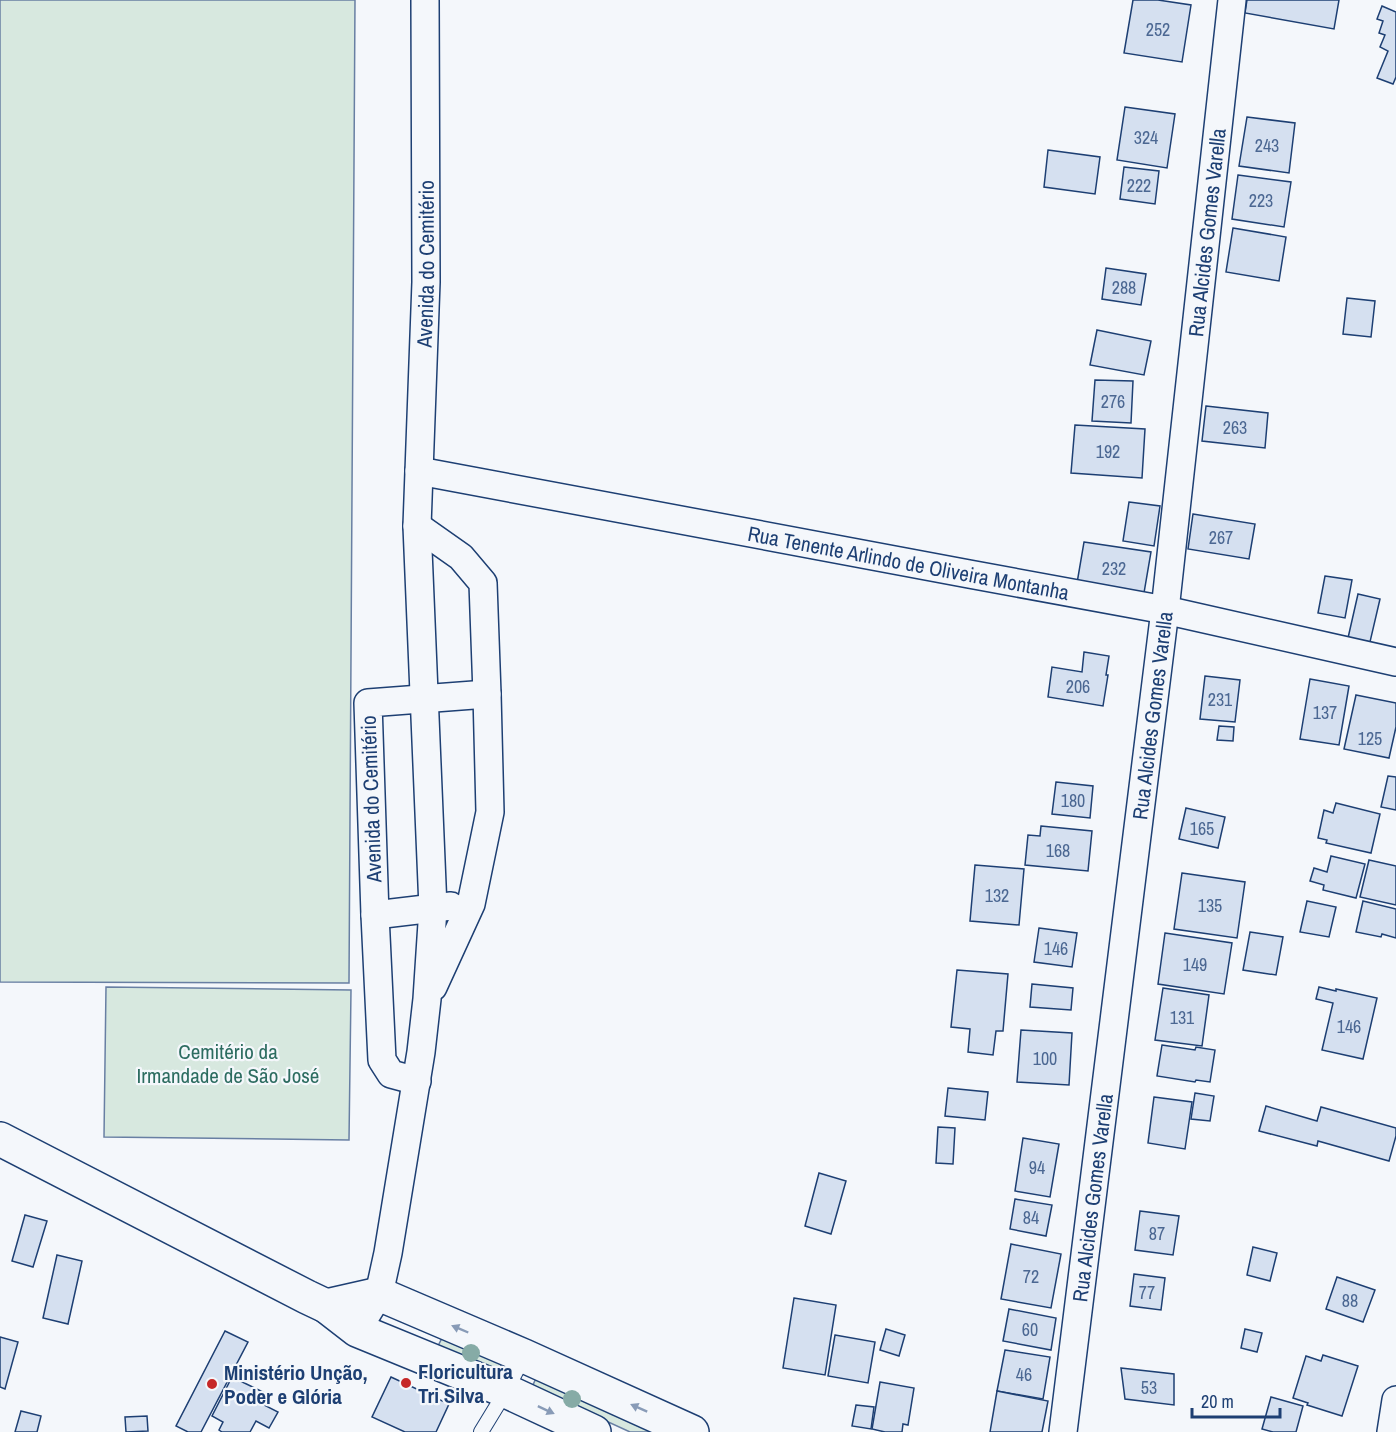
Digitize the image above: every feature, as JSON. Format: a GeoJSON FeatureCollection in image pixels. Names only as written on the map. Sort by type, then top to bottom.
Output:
{"type":"FeatureCollection","features":[{"type":"Feature","properties":{"kind":"main road"},"geometry":{"type":"LineString","coordinates":[[0,1139],[326,1306],[357,1330],[506,1391],[594,1432]]}},
{"type":"Feature","properties":{"kind":"main road"},"geometry":{"type":"LineString","coordinates":[[326,1306],[379,1294],[692,1432]]}},
{"type":"Feature","properties":{"kind":"street","name":"Avenida do Cemitério"},"geometry":{"type":"LineString","coordinates":[[357,1330],[379,1294],[388,1253],[417,1082],[428,999],[433,908],[417,526],[426,282],[425,0]]}},
{"type":"Feature","properties":{"kind":"street","name":"Rua Alcides Gomes Varella"},"geometry":{"type":"LineString","coordinates":[[1063,1432],[1165,610],[1232,0]]}},
{"type":"Feature","properties":{"kind":"street","name":"Rua Tenente Arlindo de Oliveira Montanha"},"geometry":{"type":"LineString","coordinates":[[419,471],[1165,610],[1396,662]]}},
{"type":"Feature","properties":{"kind":"street","name":"Avenida do Cemitério"},"geometry":{"type":"LineString","coordinates":[[417,526],[460,557],[483,583],[490,812],[471,904],[428,999]]}},
{"type":"Feature","properties":{"kind":"street","name":"Avenida do Cemitério"},"geometry":{"type":"LineString","coordinates":[[417,1082],[392,1074],[382,1060],[368,703],[487,694]]}},
{"type":"Feature","properties":{"kind":"street","name":"Avenida do Cemitério"},"geometry":{"type":"LineString","coordinates":[[375,915],[471,904]]}},
{"type":"Feature","properties":{"kind":"street"},"geometry":{"type":"LineString","coordinates":[[1391,1432],[1396,1400]]}},
{"type":"Feature","properties":{"kind":"lane"},"geometry":{"type":"LineString","coordinates":[[481,1432],[524,1356]]}},
{"type":"Feature","properties":{"kind":"green space"},"geometry":{"type":"Polygon","coordinates":[[[0,0],[355,0],[349,983],[0,982],[0,0]]]}},
{"type":"Feature","properties":{"kind":"green space","name":"Cemitério da Irmandade de São José"},"geometry":{"type":"Polygon","coordinates":[[[106,987],[351,990],[349,1140],[104,1137],[106,987]]]}},
{"type":"Feature","properties":{"kind":"green space"},"geometry":{"type":"Polygon","coordinates":[[[445,1332],[504,1359],[497,1374],[438,1346],[445,1332]]]}},
{"type":"Feature","properties":{"kind":"green space"},"geometry":{"type":"Polygon","coordinates":[[[538,1374],[664,1432],[630,1432],[532,1387],[538,1374]]]}},
{"type":"Feature","properties":{"kind":"building"},"geometry":{"type":"Polygon","coordinates":[[[1133,0],[1158,0],[1191,5],[1182,62],[1124,53],[1133,0]]]}},
{"type":"Feature","properties":{"kind":"building"},"geometry":{"type":"Polygon","coordinates":[[[1247,0],[1339,0],[1334,29],[1245,13],[1247,0]]]}},
{"type":"Feature","properties":{"kind":"building"},"geometry":{"type":"Polygon","coordinates":[[[1382,6],[1396,12],[1396,77],[1393,84],[1377,78],[1388,51],[1380,47],[1385,35],[1379,33],[1383,21],[1377,19],[1382,6]]]}},
{"type":"Feature","properties":{"kind":"building"},"geometry":{"type":"Polygon","coordinates":[[[1125,107],[1175,114],[1167,168],[1117,160],[1125,107]]]}},
{"type":"Feature","properties":{"kind":"building"},"geometry":{"type":"Polygon","coordinates":[[[1247,117],[1295,123],[1289,173],[1239,166],[1247,117]]]}},
{"type":"Feature","properties":{"kind":"building"},"geometry":{"type":"Polygon","coordinates":[[[1048,150],[1100,157],[1095,194],[1044,187],[1048,150]]]}},
{"type":"Feature","properties":{"kind":"building"},"geometry":{"type":"Polygon","coordinates":[[[1124,167],[1159,171],[1155,204],[1120,199],[1124,167]]]}},
{"type":"Feature","properties":{"kind":"building"},"geometry":{"type":"Polygon","coordinates":[[[1238,175],[1291,182],[1284,227],[1232,219],[1238,175]]]}},
{"type":"Feature","properties":{"kind":"building"},"geometry":{"type":"Polygon","coordinates":[[[1233,228],[1286,237],[1279,281],[1226,272],[1233,228]]]}},
{"type":"Feature","properties":{"kind":"building"},"geometry":{"type":"Polygon","coordinates":[[[1106,268],[1146,274],[1141,305],[1102,299],[1106,268]]]}},
{"type":"Feature","properties":{"kind":"building"},"geometry":{"type":"Polygon","coordinates":[[[1347,298],[1375,301],[1371,337],[1343,334],[1347,298]]]}},
{"type":"Feature","properties":{"kind":"building"},"geometry":{"type":"Polygon","coordinates":[[[1097,330],[1151,341],[1144,375],[1090,365],[1097,330]]]}},
{"type":"Feature","properties":{"kind":"building"},"geometry":{"type":"Polygon","coordinates":[[[1095,380],[1133,381],[1131,423],[1092,421],[1095,380]]]}},
{"type":"Feature","properties":{"kind":"building"},"geometry":{"type":"Polygon","coordinates":[[[1206,406],[1268,413],[1265,448],[1202,441],[1206,406]]]}},
{"type":"Feature","properties":{"kind":"building"},"geometry":{"type":"Polygon","coordinates":[[[1075,425],[1145,429],[1142,478],[1071,473],[1075,425]]]}},
{"type":"Feature","properties":{"kind":"building"},"geometry":{"type":"Polygon","coordinates":[[[1129,502],[1160,506],[1154,546],[1123,541],[1129,502]]]}},
{"type":"Feature","properties":{"kind":"building"},"geometry":{"type":"Polygon","coordinates":[[[1193,514],[1255,524],[1249,559],[1188,549],[1193,514]]]}},
{"type":"Feature","properties":{"kind":"building"},"geometry":{"type":"Polygon","coordinates":[[[1084,542],[1151,552],[1144,593],[1077,583],[1084,542]]]}},
{"type":"Feature","properties":{"kind":"building"},"geometry":{"type":"Polygon","coordinates":[[[1325,576],[1352,580],[1345,618],[1318,613],[1325,576]]]}},
{"type":"Feature","properties":{"kind":"building"},"geometry":{"type":"Polygon","coordinates":[[[1358,594],[1380,599],[1370,642],[1348,638],[1358,594]]]}},
{"type":"Feature","properties":{"kind":"building"},"geometry":{"type":"Polygon","coordinates":[[[1084,652],[1109,656],[1103,706],[1048,697],[1052,667],[1082,672],[1084,652]]]}},
{"type":"Feature","properties":{"kind":"building"},"geometry":{"type":"Polygon","coordinates":[[[1205,676],[1240,680],[1235,722],[1200,719],[1205,676]]]}},
{"type":"Feature","properties":{"kind":"building"},"geometry":{"type":"Polygon","coordinates":[[[1310,679],[1349,686],[1339,745],[1300,739],[1310,679]]]}},
{"type":"Feature","properties":{"kind":"building"},"geometry":{"type":"Polygon","coordinates":[[[1356,695],[1396,703],[1396,727],[1389,758],[1344,749],[1356,695]]]}},
{"type":"Feature","properties":{"kind":"building"},"geometry":{"type":"Polygon","coordinates":[[[1219,726],[1234,727],[1233,741],[1217,740],[1219,726]]]}},
{"type":"Feature","properties":{"kind":"building"},"geometry":{"type":"Polygon","coordinates":[[[1388,776],[1396,777],[1396,810],[1381,807],[1388,776]]]}},
{"type":"Feature","properties":{"kind":"building"},"geometry":{"type":"Polygon","coordinates":[[[1056,782],[1093,786],[1090,818],[1052,814],[1056,782]]]}},
{"type":"Feature","properties":{"kind":"building"},"geometry":{"type":"Polygon","coordinates":[[[1336,803],[1380,814],[1371,853],[1326,843],[1327,840],[1318,838],[1324,810],[1333,813],[1336,803]]]}},
{"type":"Feature","properties":{"kind":"building"},"geometry":{"type":"Polygon","coordinates":[[[1186,808],[1225,817],[1218,848],[1179,839],[1186,808]]]}},
{"type":"Feature","properties":{"kind":"building"},"geometry":{"type":"Polygon","coordinates":[[[1041,826],[1092,831],[1088,871],[1025,865],[1028,835],[1040,836],[1041,826]]]}},
{"type":"Feature","properties":{"kind":"building"},"geometry":{"type":"Polygon","coordinates":[[[1331,856],[1365,864],[1356,898],[1323,890],[1324,885],[1310,881],[1314,868],[1327,872],[1331,856]]]}},
{"type":"Feature","properties":{"kind":"building"},"geometry":{"type":"Polygon","coordinates":[[[1369,860],[1396,866],[1396,905],[1360,897],[1369,860]]]}},
{"type":"Feature","properties":{"kind":"building"},"geometry":{"type":"Polygon","coordinates":[[[975,865],[1024,869],[1019,925],[970,921],[975,865]]]}},
{"type":"Feature","properties":{"kind":"building"},"geometry":{"type":"Polygon","coordinates":[[[1182,873],[1245,882],[1237,938],[1174,929],[1182,873]]]}},
{"type":"Feature","properties":{"kind":"building"},"geometry":{"type":"Polygon","coordinates":[[[1307,901],[1336,907],[1329,937],[1300,932],[1307,901]]]}},
{"type":"Feature","properties":{"kind":"building"},"geometry":{"type":"Polygon","coordinates":[[[1363,901],[1396,909],[1396,938],[1382,934],[1381,937],[1356,932],[1363,901]]]}},
{"type":"Feature","properties":{"kind":"building"},"geometry":{"type":"Polygon","coordinates":[[[1039,928],[1077,933],[1072,967],[1034,962],[1039,928]]]}},
{"type":"Feature","properties":{"kind":"building"},"geometry":{"type":"Polygon","coordinates":[[[1250,932],[1283,937],[1276,975],[1243,970],[1250,932]]]}},
{"type":"Feature","properties":{"kind":"building"},"geometry":{"type":"Polygon","coordinates":[[[1165,933],[1232,943],[1224,994],[1158,984],[1165,933]]]}},
{"type":"Feature","properties":{"kind":"building"},"geometry":{"type":"Polygon","coordinates":[[[957,970],[1008,974],[1003,1031],[996,1031],[993,1055],[968,1052],[970,1029],[951,1027],[957,970]]]}},
{"type":"Feature","properties":{"kind":"building"},"geometry":{"type":"Polygon","coordinates":[[[1032,984],[1073,988],[1071,1010],[1030,1007],[1032,984]]]}},
{"type":"Feature","properties":{"kind":"building"},"geometry":{"type":"Polygon","coordinates":[[[1319,987],[1377,998],[1363,1059],[1322,1050],[1333,1003],[1316,999],[1319,987]]]}},
{"type":"Feature","properties":{"kind":"building"},"geometry":{"type":"Polygon","coordinates":[[[1163,988],[1209,995],[1202,1046],[1155,1040],[1163,988]]]}},
{"type":"Feature","properties":{"kind":"building"},"geometry":{"type":"Polygon","coordinates":[[[1021,1030],[1072,1033],[1069,1085],[1017,1082],[1021,1030]]]}},
{"type":"Feature","properties":{"kind":"building"},"geometry":{"type":"Polygon","coordinates":[[[1162,1045],[1195,1050],[1196,1047],[1215,1050],[1210,1082],[1157,1076],[1162,1045]]]}},
{"type":"Feature","properties":{"kind":"building"},"geometry":{"type":"Polygon","coordinates":[[[948,1088],[988,1092],[985,1120],[945,1116],[948,1088]]]}},
{"type":"Feature","properties":{"kind":"building"},"geometry":{"type":"Polygon","coordinates":[[[1195,1093],[1214,1096],[1210,1121],[1191,1119],[1195,1093]]]}},
{"type":"Feature","properties":{"kind":"building"},"geometry":{"type":"Polygon","coordinates":[[[1154,1097],[1192,1102],[1185,1149],[1148,1143],[1154,1097]]]}},
{"type":"Feature","properties":{"kind":"building"},"geometry":{"type":"Polygon","coordinates":[[[1266,1106],[1317,1121],[1321,1107],[1396,1128],[1389,1161],[1318,1141],[1317,1146],[1259,1131],[1266,1106]]]}},
{"type":"Feature","properties":{"kind":"building"},"geometry":{"type":"Polygon","coordinates":[[[938,1127],[955,1128],[953,1164],[936,1163],[938,1127]]]}},
{"type":"Feature","properties":{"kind":"building"},"geometry":{"type":"Polygon","coordinates":[[[1023,1138],[1059,1144],[1050,1197],[1015,1191],[1023,1138]]]}},
{"type":"Feature","properties":{"kind":"building"},"geometry":{"type":"Polygon","coordinates":[[[819,1173],[846,1181],[831,1234],[805,1226],[819,1173]]]}},
{"type":"Feature","properties":{"kind":"building"},"geometry":{"type":"Polygon","coordinates":[[[1015,1199],[1052,1205],[1046,1236],[1010,1229],[1015,1199]]]}},
{"type":"Feature","properties":{"kind":"building"},"geometry":{"type":"Polygon","coordinates":[[[1140,1211],[1179,1216],[1173,1255],[1135,1250],[1140,1211]]]}},
{"type":"Feature","properties":{"kind":"building"},"geometry":{"type":"Polygon","coordinates":[[[25,1215],[47,1221],[33,1267],[12,1261],[25,1215]]]}},
{"type":"Feature","properties":{"kind":"building"},"geometry":{"type":"Polygon","coordinates":[[[1011,1244],[1061,1254],[1051,1308],[1001,1299],[1011,1244]]]}},
{"type":"Feature","properties":{"kind":"building"},"geometry":{"type":"Polygon","coordinates":[[[1253,1247],[1277,1253],[1270,1281],[1247,1275],[1253,1247]]]}},
{"type":"Feature","properties":{"kind":"building"},"geometry":{"type":"Polygon","coordinates":[[[57,1255],[82,1261],[68,1324],[43,1318],[57,1255]]]}},
{"type":"Feature","properties":{"kind":"building"},"geometry":{"type":"Polygon","coordinates":[[[1134,1274],[1165,1278],[1161,1310],[1130,1306],[1134,1274]]]}},
{"type":"Feature","properties":{"kind":"building"},"geometry":{"type":"Polygon","coordinates":[[[1337,1277],[1375,1290],[1363,1322],[1326,1309],[1337,1277]]]}},
{"type":"Feature","properties":{"kind":"building"},"geometry":{"type":"Polygon","coordinates":[[[794,1298],[836,1305],[825,1375],[783,1368],[794,1298]]]}},
{"type":"Feature","properties":{"kind":"building"},"geometry":{"type":"Polygon","coordinates":[[[1009,1309],[1056,1318],[1051,1350],[1003,1341],[1009,1309]]]}},
{"type":"Feature","properties":{"kind":"building"},"geometry":{"type":"Polygon","coordinates":[[[886,1329],[905,1335],[899,1356],[880,1350],[886,1329]]]}},
{"type":"Feature","properties":{"kind":"building"},"geometry":{"type":"Polygon","coordinates":[[[1245,1329],[1262,1333],[1257,1352],[1241,1348],[1245,1329]]]}},
{"type":"Feature","properties":{"kind":"building","name":"Ministério Unção, Poder e Glória"},"geometry":{"type":"Polygon","coordinates":[[[225,1331],[248,1342],[201,1432],[188,1432],[176,1426],[225,1331]]]}},
{"type":"Feature","properties":{"kind":"building"},"geometry":{"type":"Polygon","coordinates":[[[835,1335],[875,1342],[868,1383],[828,1376],[835,1335]]]}},
{"type":"Feature","properties":{"kind":"building"},"geometry":{"type":"Polygon","coordinates":[[[0,1337],[18,1342],[5,1389],[0,1387],[0,1337]]]}},
{"type":"Feature","properties":{"kind":"building"},"geometry":{"type":"Polygon","coordinates":[[[1005,1350],[1050,1357],[1043,1399],[997,1391],[1005,1350]]]}},
{"type":"Feature","properties":{"kind":"building"},"geometry":{"type":"Polygon","coordinates":[[[1323,1355],[1358,1366],[1342,1416],[1293,1398],[1306,1356],[1321,1361],[1323,1355]]]}},
{"type":"Feature","properties":{"kind":"building"},"geometry":{"type":"Polygon","coordinates":[[[1121,1368],[1174,1374],[1174,1405],[1125,1399],[1121,1368]]]}},
{"type":"Feature","properties":{"kind":"building"},"geometry":{"type":"Polygon","coordinates":[[[232,1377],[269,1395],[264,1405],[278,1412],[269,1428],[256,1421],[250,1432],[222,1432],[219,1430],[223,1422],[212,1416],[232,1377]]]}},
{"type":"Feature","properties":{"kind":"building"},"geometry":{"type":"Polygon","coordinates":[[[391,1377],[449,1404],[436,1432],[405,1432],[372,1417],[391,1377]]]}},
{"type":"Feature","properties":{"kind":"building"},"geometry":{"type":"Polygon","coordinates":[[[880,1382],[914,1388],[908,1425],[903,1424],[902,1432],[872,1429],[880,1382]]]}},
{"type":"Feature","properties":{"kind":"building"},"geometry":{"type":"Polygon","coordinates":[[[997,1391],[1048,1401],[1042,1432],[990,1432],[997,1391]]]}},
{"type":"Feature","properties":{"kind":"building"},"geometry":{"type":"Polygon","coordinates":[[[1271,1397],[1303,1406],[1296,1432],[1273,1432],[1262,1429],[1271,1397]]]}},
{"type":"Feature","properties":{"kind":"building"},"geometry":{"type":"Polygon","coordinates":[[[856,1405],[874,1407],[871,1429],[852,1426],[856,1405]]]}},
{"type":"Feature","properties":{"kind":"building"},"geometry":{"type":"Polygon","coordinates":[[[21,1411],[41,1416],[37,1432],[15,1432],[21,1411]]]}},
{"type":"Feature","properties":{"kind":"building"},"geometry":{"type":"Polygon","coordinates":[[[147,1416],[148,1431],[126,1432],[125,1417],[147,1416]]]}},
{"type":"Feature","properties":{"kind":"place","name":"Floricultura Tri Silva"},"geometry":{"type":"Point","coordinates":[406,1383]}},
{"type":"Feature","properties":{"kind":"place","name":"Ministério Unção, Poder e Glória"},"geometry":{"type":"Point","coordinates":[212,1384]}}]}
